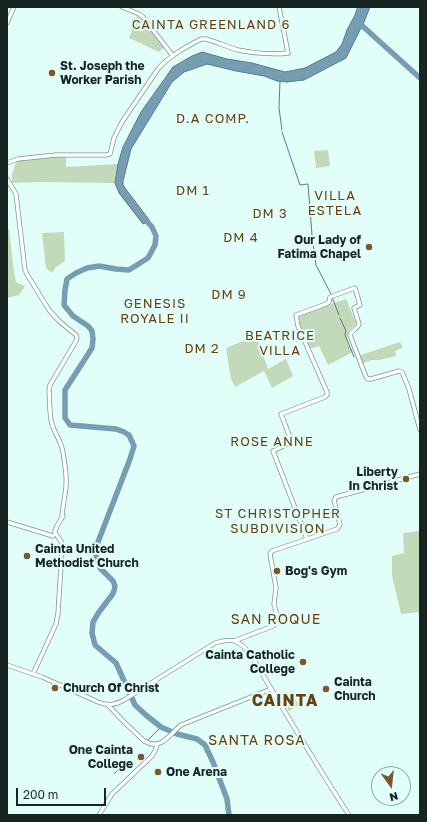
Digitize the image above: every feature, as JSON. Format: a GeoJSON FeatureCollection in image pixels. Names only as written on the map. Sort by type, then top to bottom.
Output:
{"type":"FeatureCollection","features":[{"type":"Feature","properties":{"kind":"street"},"geometry":{"type":"LineString","coordinates":[[7,23],[14,7]]}},
{"type":"Feature","properties":{"kind":"street"},"geometry":{"type":"LineString","coordinates":[[122,7],[143,17],[173,56]]}},
{"type":"Feature","properties":{"kind":"street"},"geometry":{"type":"LineString","coordinates":[[7,164],[18,158],[56,155],[109,155],[114,138],[128,113],[162,64],[190,45],[204,38],[238,50],[270,54],[288,53],[279,7]]}},
{"type":"Feature","properties":{"kind":"street"},"geometry":{"type":"LineString","coordinates":[[7,179],[16,194],[25,270],[49,310],[59,321],[76,335],[77,338],[50,385],[49,390],[54,432],[62,444],[64,454],[66,485],[64,512],[55,531],[56,535],[61,541],[62,550],[58,613],[56,624],[33,674]]}},
{"type":"Feature","properties":{"kind":"street"},"geometry":{"type":"LineString","coordinates":[[307,539],[273,451],[290,443],[291,441],[281,414],[327,395],[296,319],[296,315],[329,302],[330,297],[355,288],[360,305],[354,308],[359,324],[350,335],[366,377],[371,379],[399,371],[402,372],[420,430]]}},
{"type":"Feature","properties":{"kind":"street"},"geometry":{"type":"LineString","coordinates":[[7,665],[33,674],[98,702],[108,705],[119,703],[210,645],[223,640],[234,640],[272,627],[278,620],[274,604],[276,588],[271,552],[274,549],[333,531],[339,527],[340,525],[334,500],[336,497],[420,474]]}},
{"type":"Feature","properties":{"kind":"street"},"geometry":{"type":"LineString","coordinates":[[7,522],[53,536]]}},
{"type":"Feature","properties":{"kind":"street"},"geometry":{"type":"LineString","coordinates":[[234,640],[243,646],[251,655],[327,782],[349,815]]}},
{"type":"Feature","properties":{"kind":"street"},"geometry":{"type":"LineString","coordinates":[[108,705],[144,741],[157,744],[163,742],[181,726],[271,689]]}},
{"type":"Feature","properties":{"kind":"street"},"geometry":{"type":"LineString","coordinates":[[99,815],[112,794],[152,756],[157,744]]}},
{"type":"Feature","properties":{"kind":"green space"},"geometry":{"type":"Polygon","coordinates":[[[137,16],[144,21],[165,47],[159,52],[129,38],[137,16]]]}},
{"type":"Feature","properties":{"kind":"green space"},"geometry":{"type":"Polygon","coordinates":[[[328,150],[330,166],[316,168],[314,151],[328,150]]]}},
{"type":"Feature","properties":{"kind":"green space"},"geometry":{"type":"Polygon","coordinates":[[[66,156],[66,167],[118,164],[115,183],[12,183],[12,174],[17,160],[66,156]]]}},
{"type":"Feature","properties":{"kind":"green space"},"geometry":{"type":"Polygon","coordinates":[[[7,229],[9,229],[16,282],[25,286],[19,295],[7,298],[7,229]]]}},
{"type":"Feature","properties":{"kind":"green space"},"geometry":{"type":"Polygon","coordinates":[[[64,232],[65,261],[56,267],[52,273],[46,268],[42,233],[64,232]]]}},
{"type":"Feature","properties":{"kind":"green space"},"geometry":{"type":"Polygon","coordinates":[[[346,299],[356,323],[349,330],[347,335],[353,352],[328,365],[319,346],[309,349],[296,318],[298,315],[346,299]]]}},
{"type":"Feature","properties":{"kind":"green space"},"geometry":{"type":"Polygon","coordinates":[[[256,336],[268,369],[286,359],[293,376],[272,388],[264,371],[235,387],[231,379],[226,348],[256,336]]]}},
{"type":"Feature","properties":{"kind":"green space"},"geometry":{"type":"Polygon","coordinates":[[[400,342],[403,348],[395,351],[396,356],[372,360],[361,364],[358,356],[400,342]]]}},
{"type":"Feature","properties":{"kind":"green space"},"geometry":{"type":"Polygon","coordinates":[[[420,531],[420,612],[401,614],[392,576],[392,556],[404,553],[403,533],[420,531]]]}},
{"type":"Feature","properties":{"kind":"green space"},"geometry":{"type":"Polygon","coordinates":[[[292,694],[299,705],[289,711],[282,700],[292,694]]]}},
{"type":"Feature","properties":{"kind":"water"},"geometry":{"type":"Polygon","coordinates":[[[358,7],[370,7],[346,58],[304,80],[287,82],[277,81],[264,76],[207,64],[184,72],[172,82],[131,149],[123,181],[125,188],[150,221],[143,224],[119,193],[115,183],[118,164],[123,147],[141,112],[173,67],[202,52],[285,72],[305,68],[336,52],[342,44],[358,7]]]}},
{"type":"Feature","properties":{"kind":"waterway"},"geometry":{"type":"LineString","coordinates":[[358,22],[420,78]]}},
{"type":"Feature","properties":{"kind":"waterway"},"geometry":{"type":"LineString","coordinates":[[280,81],[279,108],[282,130]]}},
{"type":"Feature","properties":{"kind":"waterway"},"geometry":{"type":"LineString","coordinates":[[282,132],[300,185],[308,184],[316,265],[331,294]]}},
{"type":"Feature","properties":{"kind":"waterway"},"geometry":{"type":"LineString","coordinates":[[143,217],[152,227],[156,236],[155,245],[148,258],[129,270],[99,266],[87,268],[67,279],[65,290],[64,305],[73,316],[88,326],[92,331],[93,339],[92,348],[65,390],[65,418],[70,425],[116,429],[124,432],[129,435],[134,446],[98,542],[96,556],[100,568],[113,581],[115,586],[112,595],[93,622],[92,633],[95,645],[116,663],[135,705],[161,727],[177,734],[197,739],[205,745],[227,799],[229,815]]}},
{"type":"Feature","properties":{"kind":"waterway"},"geometry":{"type":"LineString","coordinates":[[332,297],[339,315]]}},
{"type":"Feature","properties":{"kind":"waterway"},"geometry":{"type":"LineString","coordinates":[[340,318],[346,331],[345,335],[354,357]]}},
{"type":"Feature","properties":{"kind":"waterway"},"geometry":{"type":"LineString","coordinates":[[148,740],[161,727]]}},
{"type":"Feature","properties":{"kind":"waterway"},"geometry":{"type":"LineString","coordinates":[[114,774],[124,764]]}},
{"type":"Feature","properties":{"kind":"place","name":"St. Joseph the Worker Parish"},"geometry":{"type":"Point","coordinates":[52,73]}},
{"type":"Feature","properties":{"kind":"place","name":"Our Lady of Fatima Chapel"},"geometry":{"type":"Point","coordinates":[369,247]}},
{"type":"Feature","properties":{"kind":"place","name":"Liberty In Christ"},"geometry":{"type":"Point","coordinates":[406,479]}},
{"type":"Feature","properties":{"kind":"place","name":"Cainta United Methodist Church"},"geometry":{"type":"Point","coordinates":[27,556]}},
{"type":"Feature","properties":{"kind":"place","name":"Bog's Gym"},"geometry":{"type":"Point","coordinates":[277,571]}},
{"type":"Feature","properties":{"kind":"place","name":"Cainta Catholic College"},"geometry":{"type":"Point","coordinates":[303,662]}},
{"type":"Feature","properties":{"kind":"place","name":"Church Of Christ"},"geometry":{"type":"Point","coordinates":[55,688]}},
{"type":"Feature","properties":{"kind":"place","name":"Cainta Church"},"geometry":{"type":"Point","coordinates":[326,689]}},
{"type":"Feature","properties":{"kind":"place","name":"One Cainta College"},"geometry":{"type":"Point","coordinates":[141,757]}},
{"type":"Feature","properties":{"kind":"place","name":"One Arena"},"geometry":{"type":"Point","coordinates":[158,772]}},
{"type":"Feature","properties":{"kind":"district","name":"CAINTA GREENLAND 6"},"geometry":{"type":"Point","coordinates":[211,25]}},
{"type":"Feature","properties":{"kind":"district","name":"D.A COMP."},"geometry":{"type":"Point","coordinates":[213,119]}},
{"type":"Feature","properties":{"kind":"district","name":"DM 1"},"geometry":{"type":"Point","coordinates":[193,191]}},
{"type":"Feature","properties":{"kind":"district","name":"VILLA ESTELA"},"geometry":{"type":"Point","coordinates":[335,204]}},
{"type":"Feature","properties":{"kind":"district","name":"DM 3"},"geometry":{"type":"Point","coordinates":[270,214]}},
{"type":"Feature","properties":{"kind":"district","name":"DM 4"},"geometry":{"type":"Point","coordinates":[241,238]}},
{"type":"Feature","properties":{"kind":"district","name":"DM 9"},"geometry":{"type":"Point","coordinates":[229,295]}},
{"type":"Feature","properties":{"kind":"district","name":"GENESIS ROYALE II"},"geometry":{"type":"Point","coordinates":[155,312]}},
{"type":"Feature","properties":{"kind":"district","name":"BEATRICE VILLA"},"geometry":{"type":"Point","coordinates":[280,344]}},
{"type":"Feature","properties":{"kind":"district","name":"DM 2"},"geometry":{"type":"Point","coordinates":[202,349]}},
{"type":"Feature","properties":{"kind":"district","name":"ROSE ANNE"},"geometry":{"type":"Point","coordinates":[272,442]}},
{"type":"Feature","properties":{"kind":"district","name":"ST CHRISTOPHER SUBDIVISION"},"geometry":{"type":"Point","coordinates":[278,522]}},
{"type":"Feature","properties":{"kind":"district","name":"SAN ROQUE"},"geometry":{"type":"Point","coordinates":[276,620]}},
{"type":"Feature","properties":{"kind":"district","name":"CAINTA"},"geometry":{"type":"Point","coordinates":[285,701]}},
{"type":"Feature","properties":{"kind":"district","name":"SANTA ROSA"},"geometry":{"type":"Point","coordinates":[257,741]}}]}
